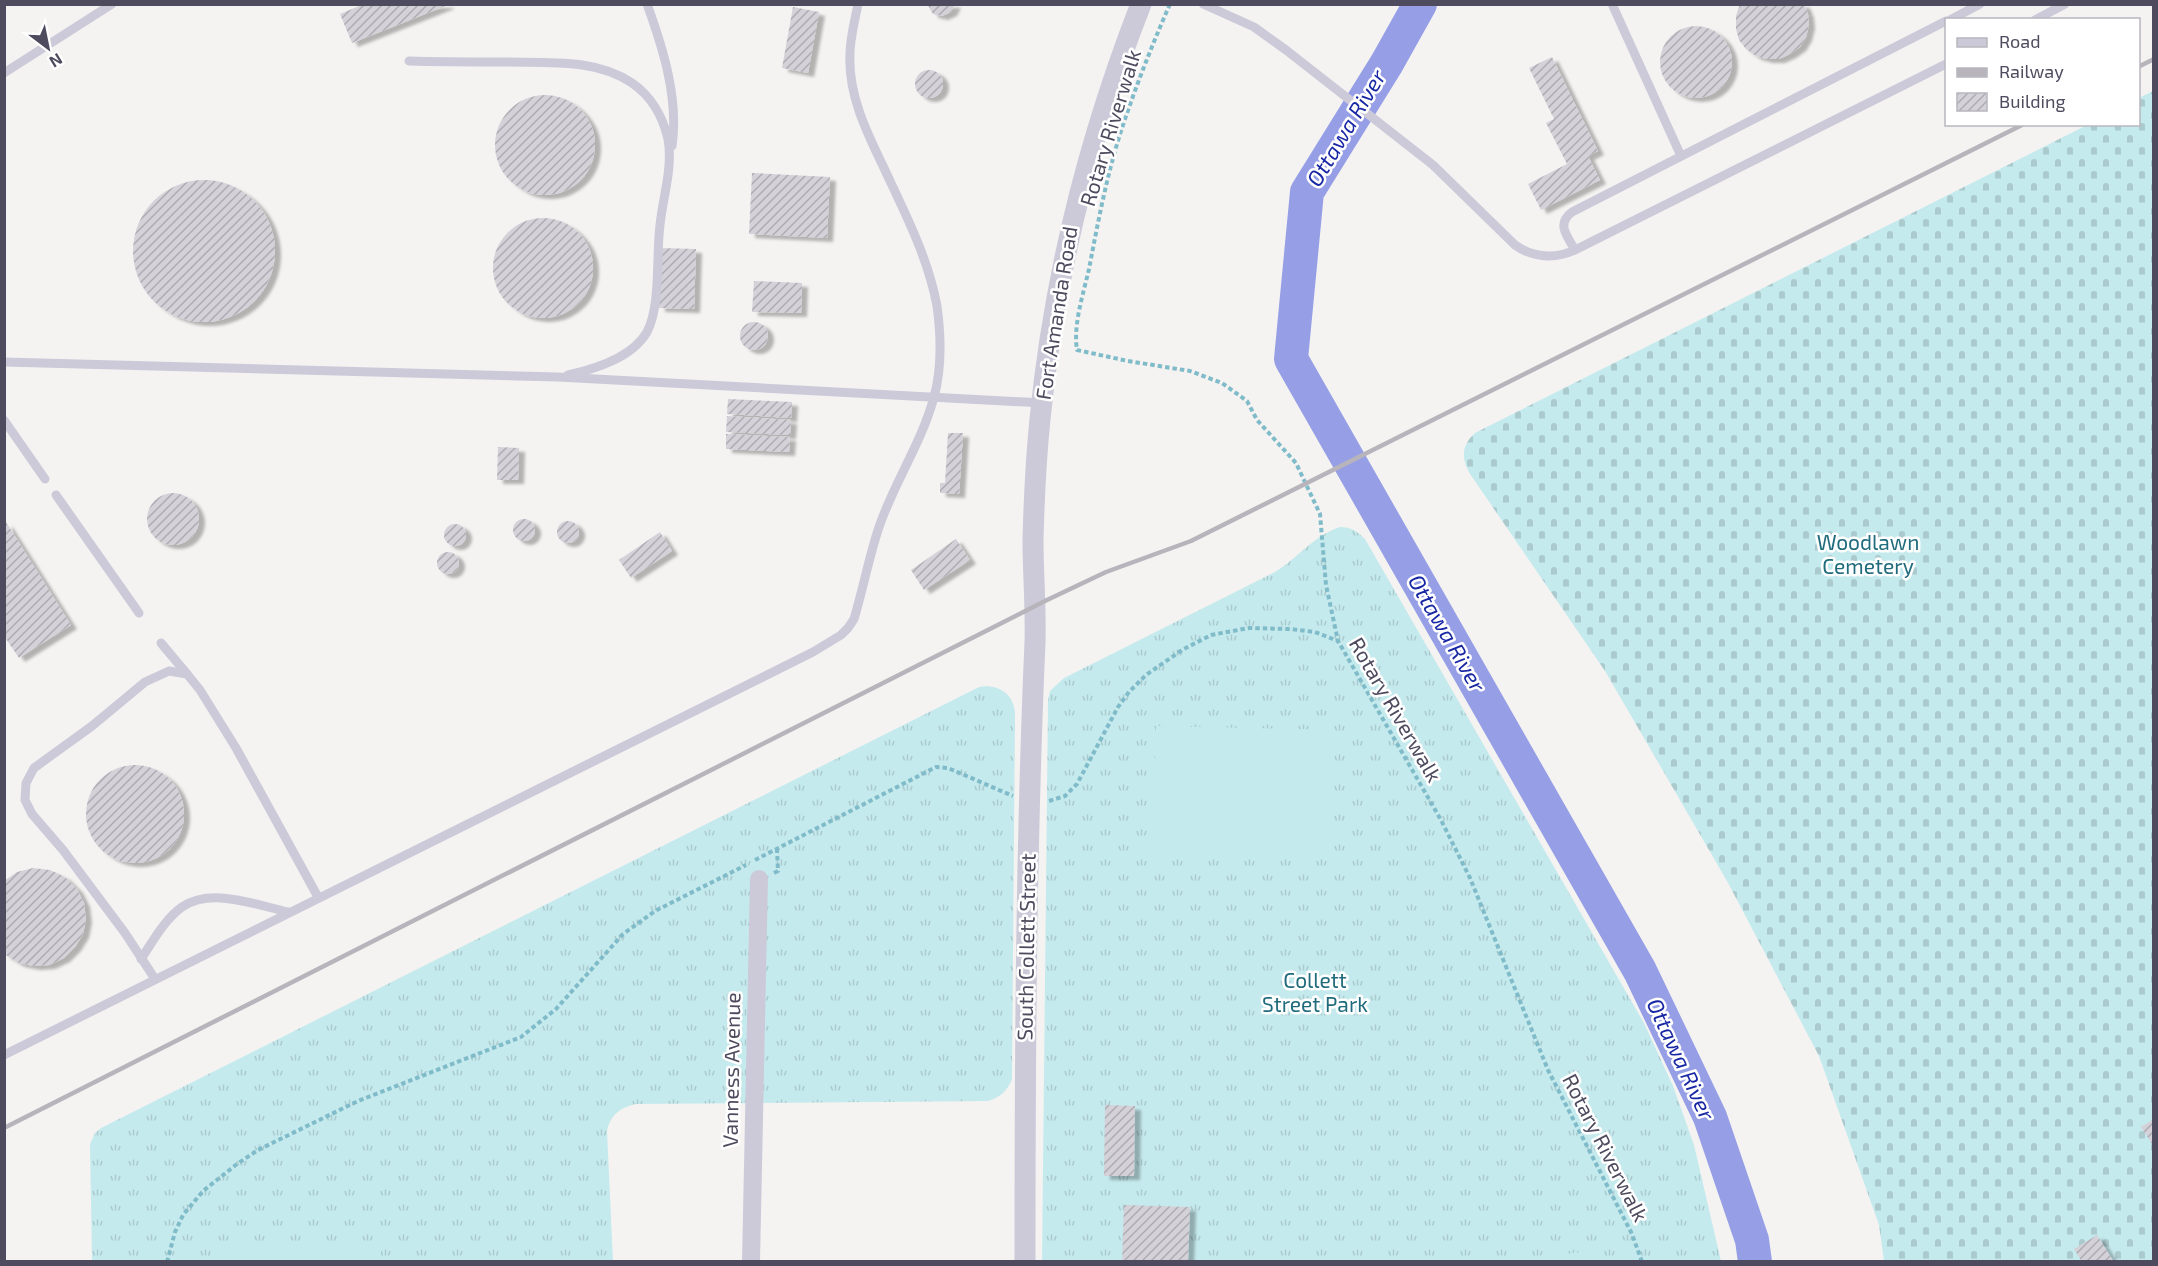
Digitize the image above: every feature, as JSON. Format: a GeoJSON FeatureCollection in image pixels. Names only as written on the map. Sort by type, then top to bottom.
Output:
{"type":"FeatureCollection","features":[{"type":"Feature","properties":{"kind":"street","name":"Fort Amanda Road"},"geometry":{"type":"LineString","coordinates":[[1035,632],[1033,539],[1042,403],[1056,306],[1073,216],[1098,131],[1141,4]]}},
{"type":"Feature","properties":{"kind":"street","name":"South Collett Street"},"geometry":{"type":"LineString","coordinates":[[1025,1262],[1025,1078],[1035,632]]}},
{"type":"Feature","properties":{"kind":"street","name":"Vanness Avenue"},"geometry":{"type":"LineString","coordinates":[[751,1262],[759,879]]}},
{"type":"Feature","properties":{"kind":"lane"},"geometry":{"type":"LineString","coordinates":[[4,73],[112,4]]}},
{"type":"Feature","properties":{"kind":"lane"},"geometry":{"type":"LineString","coordinates":[[558,377],[586,370],[619,357],[639,343],[646,334],[653,312],[659,225],[674,133],[673,106],[666,70],[647,4]]}},
{"type":"Feature","properties":{"kind":"lane"},"geometry":{"type":"LineString","coordinates":[[4,1055],[813,652],[841,635],[848,628],[854,619],[879,527],[903,468],[924,425],[934,396],[940,361],[937,308],[930,278],[855,98],[849,54],[858,4]]}},
{"type":"Feature","properties":{"kind":"lane"},"geometry":{"type":"LineString","coordinates":[[1203,4],[1254,27],[1433,165],[1521,249],[1536,255],[1552,256],[1575,250],[1945,65]]}},
{"type":"Feature","properties":{"kind":"lane"},"geometry":{"type":"LineString","coordinates":[[1612,4],[1682,156]]}},
{"type":"Feature","properties":{"kind":"lane"},"geometry":{"type":"LineString","coordinates":[[1952,18],[1980,4]]}},
{"type":"Feature","properties":{"kind":"lane"},"geometry":{"type":"LineString","coordinates":[[2039,18],[2065,4]]}},
{"type":"Feature","properties":{"kind":"lane"},"geometry":{"type":"LineString","coordinates":[[1575,250],[1563,231],[1562,226],[1566,216],[1945,22]]}},
{"type":"Feature","properties":{"kind":"lane"},"geometry":{"type":"LineString","coordinates":[[408,61],[566,63],[593,66],[617,74],[634,83],[655,106],[666,132],[670,160]]}},
{"type":"Feature","properties":{"kind":"lane"},"geometry":{"type":"LineString","coordinates":[[4,362],[558,377],[1042,403]]}},
{"type":"Feature","properties":{"kind":"lane"},"geometry":{"type":"LineString","coordinates":[[4,420],[45,479]]}},
{"type":"Feature","properties":{"kind":"lane"},"geometry":{"type":"LineString","coordinates":[[56,495],[139,613]]}},
{"type":"Feature","properties":{"kind":"lane"},"geometry":{"type":"LineString","coordinates":[[161,643],[200,690],[236,748],[318,897]]}},
{"type":"Feature","properties":{"kind":"lane"},"geometry":{"type":"LineString","coordinates":[[154,979],[125,933],[32,814],[25,800],[26,783],[34,768],[92,726],[145,682],[169,670],[187,674]]}},
{"type":"Feature","properties":{"kind":"lane"},"geometry":{"type":"LineString","coordinates":[[141,958],[159,931],[172,917],[183,907],[200,900],[214,898],[231,900],[288,912]]}},
{"type":"Feature","properties":{"kind":"path","name":"Rotary Riverwalk"},"geometry":{"type":"LineString","coordinates":[[1170,4],[1122,129],[1100,213],[1080,310],[1077,350],[1107,358],[1190,371],[1222,383],[1247,401],[1257,420],[1296,464],[1320,514],[1326,585],[1338,641],[1441,820],[1470,878],[1548,1070],[1632,1234],[1642,1262]]}},
{"type":"Feature","properties":{"kind":"path"},"geometry":{"type":"LineString","coordinates":[[167,1262],[175,1232],[183,1215],[203,1191],[237,1164],[258,1150],[358,1101],[521,1037],[556,1009],[623,934],[655,912],[936,767],[948,768],[1030,803],[1050,800],[1070,793],[1118,707],[1129,692],[1146,675],[1182,650],[1211,636],[1250,628],[1290,629],[1316,632],[1338,641]]}},
{"type":"Feature","properties":{"kind":"green space","name":"Woodlawn Cemetery"},"geometry":{"type":"Polygon","coordinates":[[[2153,91],[2153,1261],[1884,1261],[1879,1225],[1819,1056],[1727,881],[1605,671],[1470,474],[1465,463],[1465,447],[1475,433],[2085,126],[2140,126],[2140,98],[2153,91]]]}},
{"type":"Feature","properties":{"kind":"green space","name":"Collett Street Park"},"geometry":{"type":"Polygon","coordinates":[[[1340,527],[1354,530],[1365,539],[1644,1023],[1673,1086],[1694,1145],[1721,1261],[1042,1262],[1048,700],[1050,691],[1064,678],[1275,572],[1322,536],[1340,527]]]}},
{"type":"Feature","properties":{"kind":"green space"},"geometry":{"type":"Polygon","coordinates":[[[986,686],[1006,693],[1012,701],[1015,712],[1012,1079],[1000,1096],[988,1101],[636,1104],[625,1108],[614,1116],[607,1131],[613,1261],[92,1261],[90,1144],[95,1133],[101,1128],[979,687],[986,686]]]}},
{"type":"Feature","properties":{"kind":"green space"},"geometry":{"type":"Polygon","coordinates":[[[1156,726],[1335,730],[1332,855],[1153,851],[1156,726]]]}},
{"type":"Feature","properties":{"kind":"green space"},"geometry":{"type":"Polygon","coordinates":[[[220,1248],[381,1249],[381,1261],[220,1261],[220,1248]]]}},
{"type":"Feature","properties":{"kind":"green space"},"geometry":{"type":"Polygon","coordinates":[[[1581,1252],[1582,1261],[1512,1261],[1581,1252]]]}},
{"type":"Feature","properties":{"kind":"building"},"geometry":{"type":"Polygon","coordinates":[[[364,4],[448,5],[352,43],[340,14],[364,4]]]}},
{"type":"Feature","properties":{"kind":"building"},"geometry":{"type":"Polygon","coordinates":[[[927,4],[955,4],[951,12],[942,16],[933,14],[927,4]]]}},
{"type":"Feature","properties":{"kind":"building"},"geometry":{"type":"Polygon","coordinates":[[[1740,4],[1804,4],[1809,25],[1800,47],[1779,59],[1756,56],[1746,49],[1739,40],[1736,29],[1736,16],[1740,4]]]}},
{"type":"Feature","properties":{"kind":"building"},"geometry":{"type":"Polygon","coordinates":[[[793,7],[819,12],[808,73],[782,68],[793,7]]]}},
{"type":"Feature","properties":{"kind":"building"},"geometry":{"type":"Polygon","coordinates":[[[1703,26],[1722,36],[1730,48],[1732,62],[1730,76],[1722,88],[1710,96],[1689,98],[1670,88],[1662,76],[1660,55],[1670,36],[1682,28],[1703,26]]]}},
{"type":"Feature","properties":{"kind":"building"},"geometry":{"type":"Polygon","coordinates":[[[1552,57],[1598,151],[1588,156],[1600,180],[1541,210],[1528,184],[1567,164],[1546,123],[1554,119],[1529,68],[1552,57]]]}},
{"type":"Feature","properties":{"kind":"building"},"geometry":{"type":"Polygon","coordinates":[[[929,70],[939,74],[943,84],[939,94],[929,98],[919,94],[915,84],[919,74],[929,70]]]}},
{"type":"Feature","properties":{"kind":"building"},"geometry":{"type":"Polygon","coordinates":[[[545,95],[564,99],[580,110],[591,126],[595,145],[591,164],[580,180],[564,191],[545,195],[526,191],[510,180],[499,164],[495,145],[499,126],[510,110],[526,99],[545,95]]]}},
{"type":"Feature","properties":{"kind":"building"},"geometry":{"type":"Polygon","coordinates":[[[752,173],[830,177],[827,238],[749,234],[752,173]]]}},
{"type":"Feature","properties":{"kind":"building"},"geometry":{"type":"Polygon","coordinates":[[[204,180],[231,185],[254,201],[270,224],[275,251],[270,278],[254,301],[231,317],[204,322],[177,317],[154,301],[138,278],[133,251],[138,224],[154,201],[177,185],[204,180]]]}},
{"type":"Feature","properties":{"kind":"building"},"geometry":{"type":"Polygon","coordinates":[[[543,218],[562,222],[578,233],[589,249],[593,268],[589,287],[578,303],[562,314],[543,318],[524,314],[508,303],[497,287],[493,268],[497,249],[508,233],[524,222],[543,218]]]}},
{"type":"Feature","properties":{"kind":"building"},"geometry":{"type":"Polygon","coordinates":[[[661,248],[696,249],[694,309],[659,308],[661,248]]]}},
{"type":"Feature","properties":{"kind":"building"},"geometry":{"type":"Polygon","coordinates":[[[754,281],[802,283],[801,313],[752,312],[754,281]]]}},
{"type":"Feature","properties":{"kind":"building"},"geometry":{"type":"Polygon","coordinates":[[[754,322],[764,326],[768,336],[764,346],[754,350],[744,346],[740,336],[744,326],[754,322]]]}},
{"type":"Feature","properties":{"kind":"building"},"geometry":{"type":"Polygon","coordinates":[[[728,399],[792,402],[791,418],[727,414],[728,399]]]}},
{"type":"Feature","properties":{"kind":"building"},"geometry":{"type":"Polygon","coordinates":[[[727,416],[791,420],[790,435],[726,432],[727,416]]]}},
{"type":"Feature","properties":{"kind":"building"},"geometry":{"type":"Polygon","coordinates":[[[948,433],[963,433],[959,494],[940,493],[940,483],[945,483],[948,433]]]}},
{"type":"Feature","properties":{"kind":"building"},"geometry":{"type":"Polygon","coordinates":[[[726,434],[790,437],[789,452],[726,449],[726,434]]]}},
{"type":"Feature","properties":{"kind":"building"},"geometry":{"type":"Polygon","coordinates":[[[498,447],[519,448],[518,480],[497,480],[498,447]]]}},
{"type":"Feature","properties":{"kind":"building"},"geometry":{"type":"Polygon","coordinates":[[[173,493],[187,497],[195,505],[199,519],[195,533],[187,541],[173,545],[159,541],[151,533],[147,519],[151,505],[159,497],[173,493]]]}},
{"type":"Feature","properties":{"kind":"building"},"geometry":{"type":"Polygon","coordinates":[[[524,519],[532,522],[535,530],[532,538],[524,541],[516,538],[513,530],[516,522],[524,519]]]}},
{"type":"Feature","properties":{"kind":"building"},"geometry":{"type":"Polygon","coordinates":[[[568,521],[576,524],[579,532],[576,540],[568,543],[560,540],[557,532],[560,524],[568,521]]]}},
{"type":"Feature","properties":{"kind":"building"},"geometry":{"type":"Polygon","coordinates":[[[6,522],[71,625],[19,658],[4,636],[6,522]]]}},
{"type":"Feature","properties":{"kind":"building"},"geometry":{"type":"Polygon","coordinates":[[[455,524],[463,527],[466,535],[463,543],[455,546],[447,543],[444,535],[447,527],[455,524]]]}},
{"type":"Feature","properties":{"kind":"building"},"geometry":{"type":"Polygon","coordinates":[[[660,532],[672,551],[631,578],[619,560],[660,532]]]}},
{"type":"Feature","properties":{"kind":"building"},"geometry":{"type":"Polygon","coordinates":[[[956,539],[970,560],[924,590],[911,570],[956,539]]]}},
{"type":"Feature","properties":{"kind":"building"},"geometry":{"type":"Polygon","coordinates":[[[448,552],[456,555],[459,563],[456,571],[448,574],[440,571],[437,563],[440,555],[448,552]]]}},
{"type":"Feature","properties":{"kind":"building"},"geometry":{"type":"Polygon","coordinates":[[[135,765],[154,769],[169,780],[180,795],[184,814],[180,833],[169,848],[154,859],[135,863],[116,859],[101,848],[90,833],[86,814],[90,795],[101,780],[116,769],[135,765]]]}},
{"type":"Feature","properties":{"kind":"building"},"geometry":{"type":"Polygon","coordinates":[[[33,868],[50,870],[65,877],[77,889],[84,903],[86,919],[83,934],[64,958],[49,965],[34,966],[19,963],[4,954],[4,881],[17,872],[33,868]]]}},
{"type":"Feature","properties":{"kind":"building"},"geometry":{"type":"Polygon","coordinates":[[[1105,1105],[1135,1106],[1134,1176],[1104,1176],[1105,1105]]]}},
{"type":"Feature","properties":{"kind":"building"},"geometry":{"type":"Polygon","coordinates":[[[2154,1119],[2154,1147],[2141,1127],[2154,1119]]]}},
{"type":"Feature","properties":{"kind":"building"},"geometry":{"type":"Polygon","coordinates":[[[1124,1205],[1190,1207],[1188,1262],[1122,1262],[1124,1205]]]}},
{"type":"Feature","properties":{"kind":"building"},"geometry":{"type":"Polygon","coordinates":[[[2097,1235],[2114,1262],[2082,1262],[2074,1249],[2097,1235]]]}},
{"type":"Feature","properties":{"kind":"waterway","name":"Ottawa River"},"geometry":{"type":"LineString","coordinates":[[1420,4],[1387,63],[1307,192],[1291,359],[1640,971],[1710,1117],[1752,1240],[1755,1262]]}},
{"type":"Feature","properties":{"kind":"railway"},"geometry":{"type":"LineString","coordinates":[[2140,66],[2154,59]]}},
{"type":"Feature","properties":{"kind":"railway"},"geometry":{"type":"LineString","coordinates":[[4,1128],[1047,600],[1106,572],[1191,541],[2020,126]]}}]}
